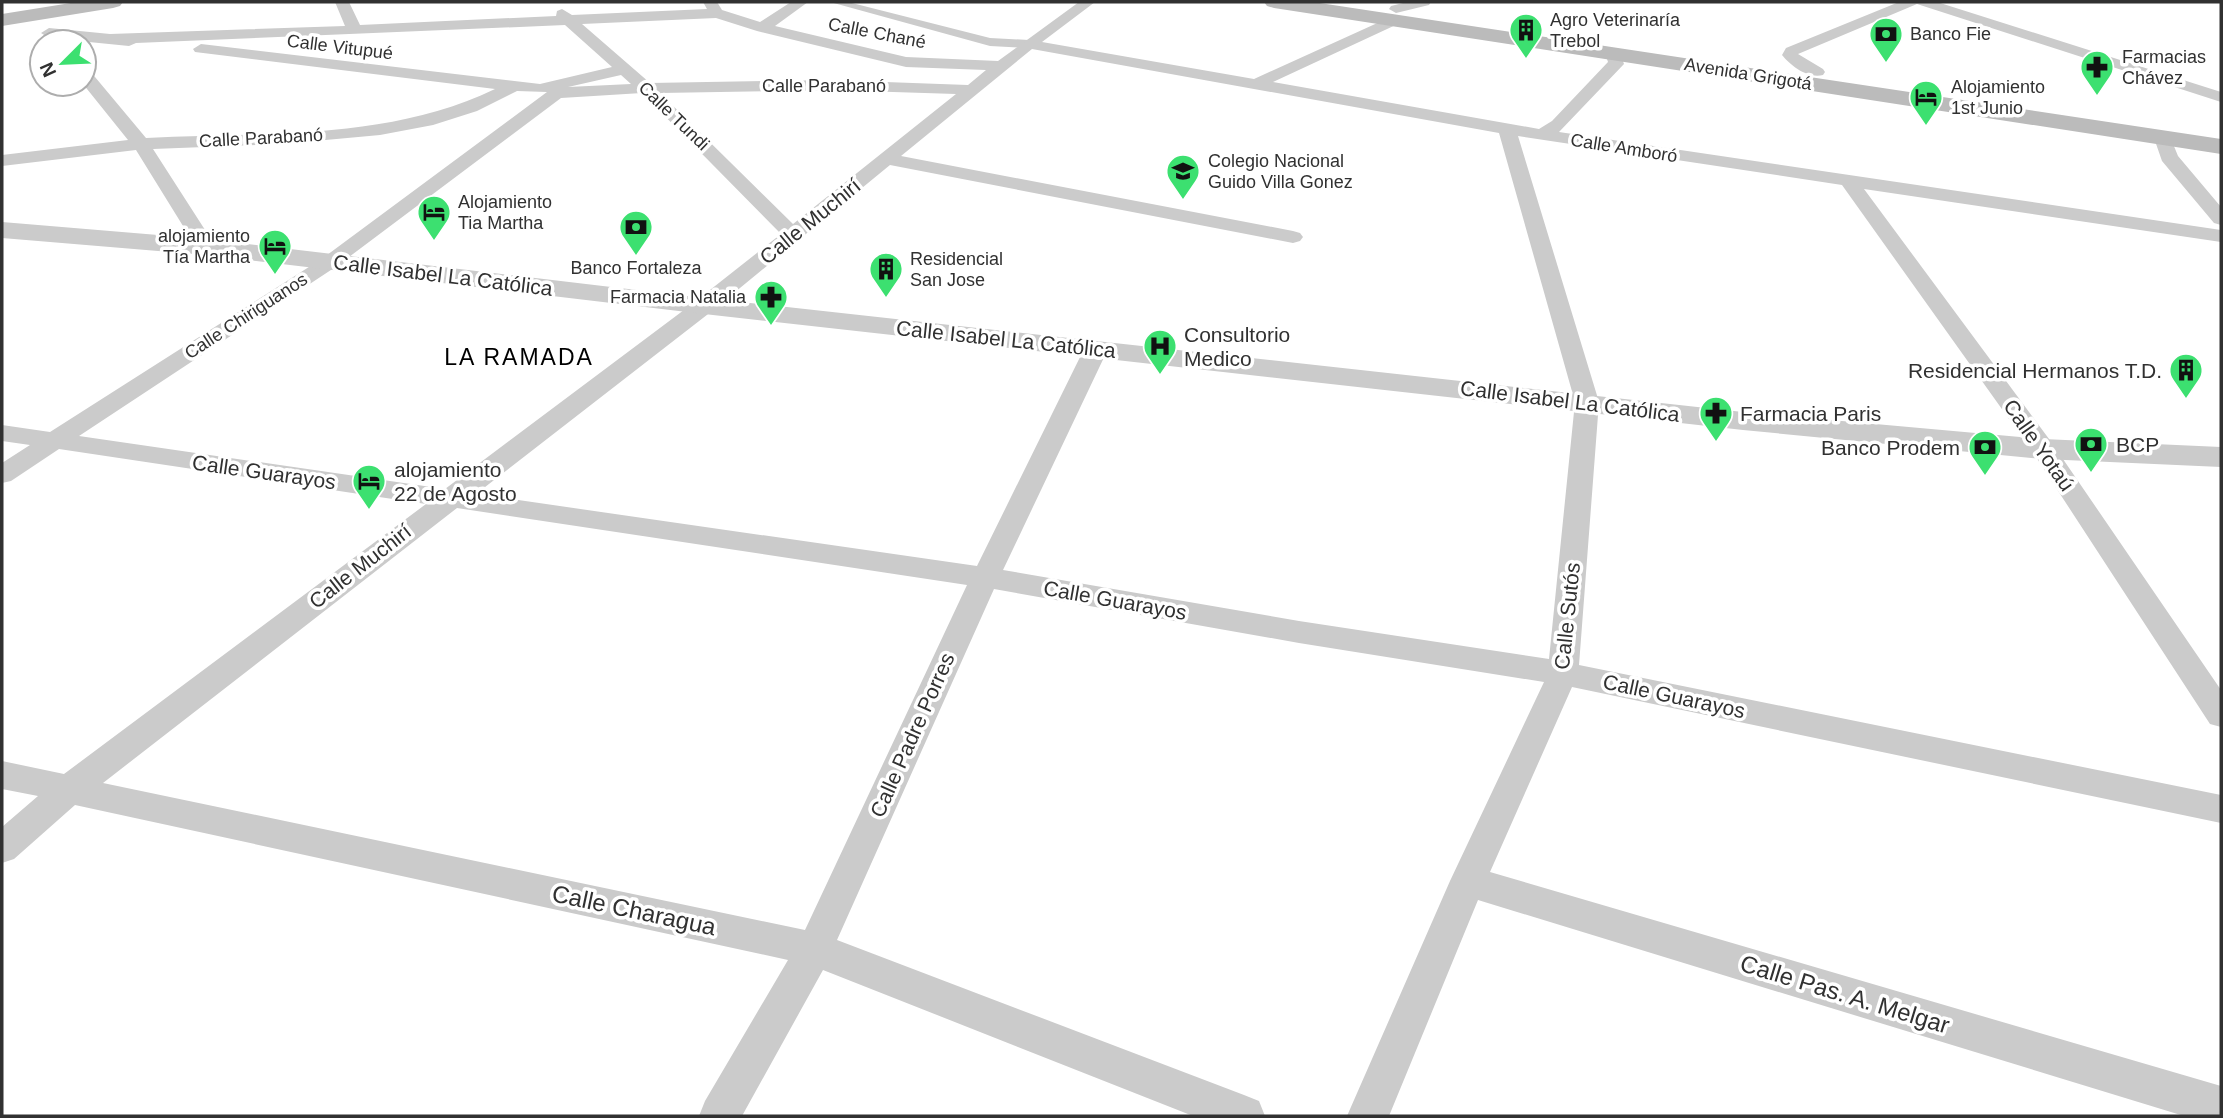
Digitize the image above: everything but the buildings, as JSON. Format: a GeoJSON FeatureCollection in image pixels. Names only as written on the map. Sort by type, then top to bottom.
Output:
{"type":"FeatureCollection","features":[{"type":"Feature","properties":{"kind":"main road"},"geometry":{"type":"LineString","coordinates":[[2,20],[114,2]]}},
{"type":"Feature","properties":{"kind":"main road","name":"Avenida Grigotá"},"geometry":{"type":"LineString","coordinates":[[1274,2],[1396,15],[1817,72],[2221,133]]}},
{"type":"Feature","properties":{"kind":"main road","name":"Avenida Grigotá"},"geometry":{"type":"LineString","coordinates":[[1345,2],[1396,15],[1613,53],[2221,147]]}},
{"type":"Feature","properties":{"kind":"street"},"geometry":{"type":"LineString","coordinates":[[342,2],[354,30]]}},
{"type":"Feature","properties":{"kind":"street","name":"Calle Tundi"},"geometry":{"type":"LineString","coordinates":[[551,2],[646,88],[793,234]]}},
{"type":"Feature","properties":{"kind":"street"},"geometry":{"type":"LineString","coordinates":[[761,28],[801,2]]}},
{"type":"Feature","properties":{"kind":"street"},"geometry":{"type":"LineString","coordinates":[[836,2],[990,42],[1029,44]]}},
{"type":"Feature","properties":{"kind":"street","name":"Calle Muchirí"},"geometry":{"type":"LineString","coordinates":[[2,848],[70,789],[704,306],[1029,44],[1088,2]]}},
{"type":"Feature","properties":{"kind":"street"},"geometry":{"type":"LineString","coordinates":[[1256,84],[1424,2]]}},
{"type":"Feature","properties":{"kind":"street"},"geometry":{"type":"LineString","coordinates":[[1817,72],[1793,60],[1790,55],[1792,51],[1911,2]]}},
{"type":"Feature","properties":{"kind":"street"},"geometry":{"type":"LineString","coordinates":[[1923,2],[2221,97]]}},
{"type":"Feature","properties":{"kind":"street"},"geometry":{"type":"LineString","coordinates":[[111,38],[354,30],[568,19],[714,7]]}},
{"type":"Feature","properties":{"kind":"street","name":"Calle Chané"},"geometry":{"type":"LineString","coordinates":[[714,7],[761,28],[906,62],[1004,66]]}},
{"type":"Feature","properties":{"kind":"street"},"geometry":{"type":"LineString","coordinates":[[31,15],[44,28]]}},
{"type":"Feature","properties":{"kind":"street"},"geometry":{"type":"LineString","coordinates":[[214,51],[224,44],[257,33]]}},
{"type":"Feature","properties":{"kind":"street","name":"Calle Vitupué"},"geometry":{"type":"LineString","coordinates":[[98,38],[550,93],[624,69]]}},
{"type":"Feature","properties":{"kind":"street","name":"Calle Amboró"},"geometry":{"type":"LineString","coordinates":[[1029,44],[1542,135],[2221,236]]}},
{"type":"Feature","properties":{"kind":"street"},"geometry":{"type":"LineString","coordinates":[[1542,135],[1559,125],[1616,64],[1613,53]]}},
{"type":"Feature","properties":{"kind":"street","name":"Calle Parabanó"},"geometry":{"type":"LineString","coordinates":[[550,93],[646,88],[830,85],[974,90]]}},
{"type":"Feature","properties":{"kind":"street","name":"Calle Parabanó"},"geometry":{"type":"LineString","coordinates":[[2,160],[141,144],[320,136],[368,130],[461,111],[481,105],[512,87]]}},
{"type":"Feature","properties":{"kind":"street"},"geometry":{"type":"LineString","coordinates":[[98,92],[141,144],[206,247]]}},
{"type":"Feature","properties":{"kind":"street","name":"Calle Chiriguanos"},"geometry":{"type":"LineString","coordinates":[[2,475],[330,262],[550,93]]}},
{"type":"Feature","properties":{"kind":"street","name":"Calle Sutós"},"geometry":{"type":"LineString","coordinates":[[1368,1116],[1468,881],[1563,673],[1587,402],[1507,129]]}},
{"type":"Feature","properties":{"kind":"street"},"geometry":{"type":"LineString","coordinates":[[2163,138],[2169,157],[2221,219]]}},
{"type":"Feature","properties":{"kind":"street"},"geometry":{"type":"LineString","coordinates":[[888,159],[1293,237]]}},
{"type":"Feature","properties":{"kind":"street","name":"Calle Yotaú"},"geometry":{"type":"LineString","coordinates":[[1849,182],[2043,449],[2221,715]]}},
{"type":"Feature","properties":{"kind":"street","name":"Calle Isabel La Católica"},"geometry":{"type":"LineString","coordinates":[[2,230],[206,247],[704,306],[1743,421],[2043,449],[2221,457]]}},
{"type":"Feature","properties":{"kind":"street","name":"Calle Padre Porres"},"geometry":{"type":"LineString","coordinates":[[720,1116],[815,949],[984,578],[1096,349]]}},
{"type":"Feature","properties":{"kind":"street","name":"Calle Guarayos"},"geometry":{"type":"LineString","coordinates":[[2,433],[984,578],[1299,632],[1563,673],[2221,809]]}},
{"type":"Feature","properties":{"kind":"street","name":"Calle Charagua"},"geometry":{"type":"LineString","coordinates":[[2,775],[815,949],[1244,1116]]}},
{"type":"Feature","properties":{"kind":"street","name":"Calle Pas. A. Melgar"},"geometry":{"type":"LineString","coordinates":[[1468,881],[2221,1107]]}},
{"type":"Feature","properties":{"kind":"place","name":"Agro Veterinaría Trebol"},"geometry":{"type":"Point","coordinates":[1526,60]}},
{"type":"Feature","properties":{"kind":"place","name":"Banco Fie"},"geometry":{"type":"Point","coordinates":[1886,64]}},
{"type":"Feature","properties":{"kind":"place","name":"Farmacias Chávez"},"geometry":{"type":"Point","coordinates":[2097,97]}},
{"type":"Feature","properties":{"kind":"place","name":"Alojamiento 1st Junio"},"geometry":{"type":"Point","coordinates":[1926,127]}},
{"type":"Feature","properties":{"kind":"place","name":"Colegio Nacional Guido Villa Gonez"},"geometry":{"type":"Point","coordinates":[1183,201]}},
{"type":"Feature","properties":{"kind":"place","name":"Alojamiento Tia Martha"},"geometry":{"type":"Point","coordinates":[434,242]}},
{"type":"Feature","properties":{"kind":"place","name":"Banco Fortaleza"},"geometry":{"type":"Point","coordinates":[636,257]}},
{"type":"Feature","properties":{"kind":"place","name":"alojamiento Tía Martha"},"geometry":{"type":"Point","coordinates":[275,276]}},
{"type":"Feature","properties":{"kind":"place","name":"Residencial San Jose"},"geometry":{"type":"Point","coordinates":[886,299]}},
{"type":"Feature","properties":{"kind":"place","name":"Farmacia Natalia"},"geometry":{"type":"Point","coordinates":[771,327]}},
{"type":"Feature","properties":{"kind":"place","name":"Consultorio Medico"},"geometry":{"type":"Point","coordinates":[1160,376]}},
{"type":"Feature","properties":{"kind":"place","name":"Residencial Hermanos T.D."},"geometry":{"type":"Point","coordinates":[2186,400]}},
{"type":"Feature","properties":{"kind":"place","name":"Farmacia Paris"},"geometry":{"type":"Point","coordinates":[1716,443]}},
{"type":"Feature","properties":{"kind":"place","name":"BCP"},"geometry":{"type":"Point","coordinates":[2091,474]}},
{"type":"Feature","properties":{"kind":"place","name":"Banco Prodem"},"geometry":{"type":"Point","coordinates":[1985,477]}},
{"type":"Feature","properties":{"kind":"place","name":"alojamiento 22 de Agosto"},"geometry":{"type":"Point","coordinates":[369,511]}},
{"type":"Feature","properties":{"kind":"district","name":"LA RAMADA"},"geometry":{"type":"Point","coordinates":[519,357]}}]}
